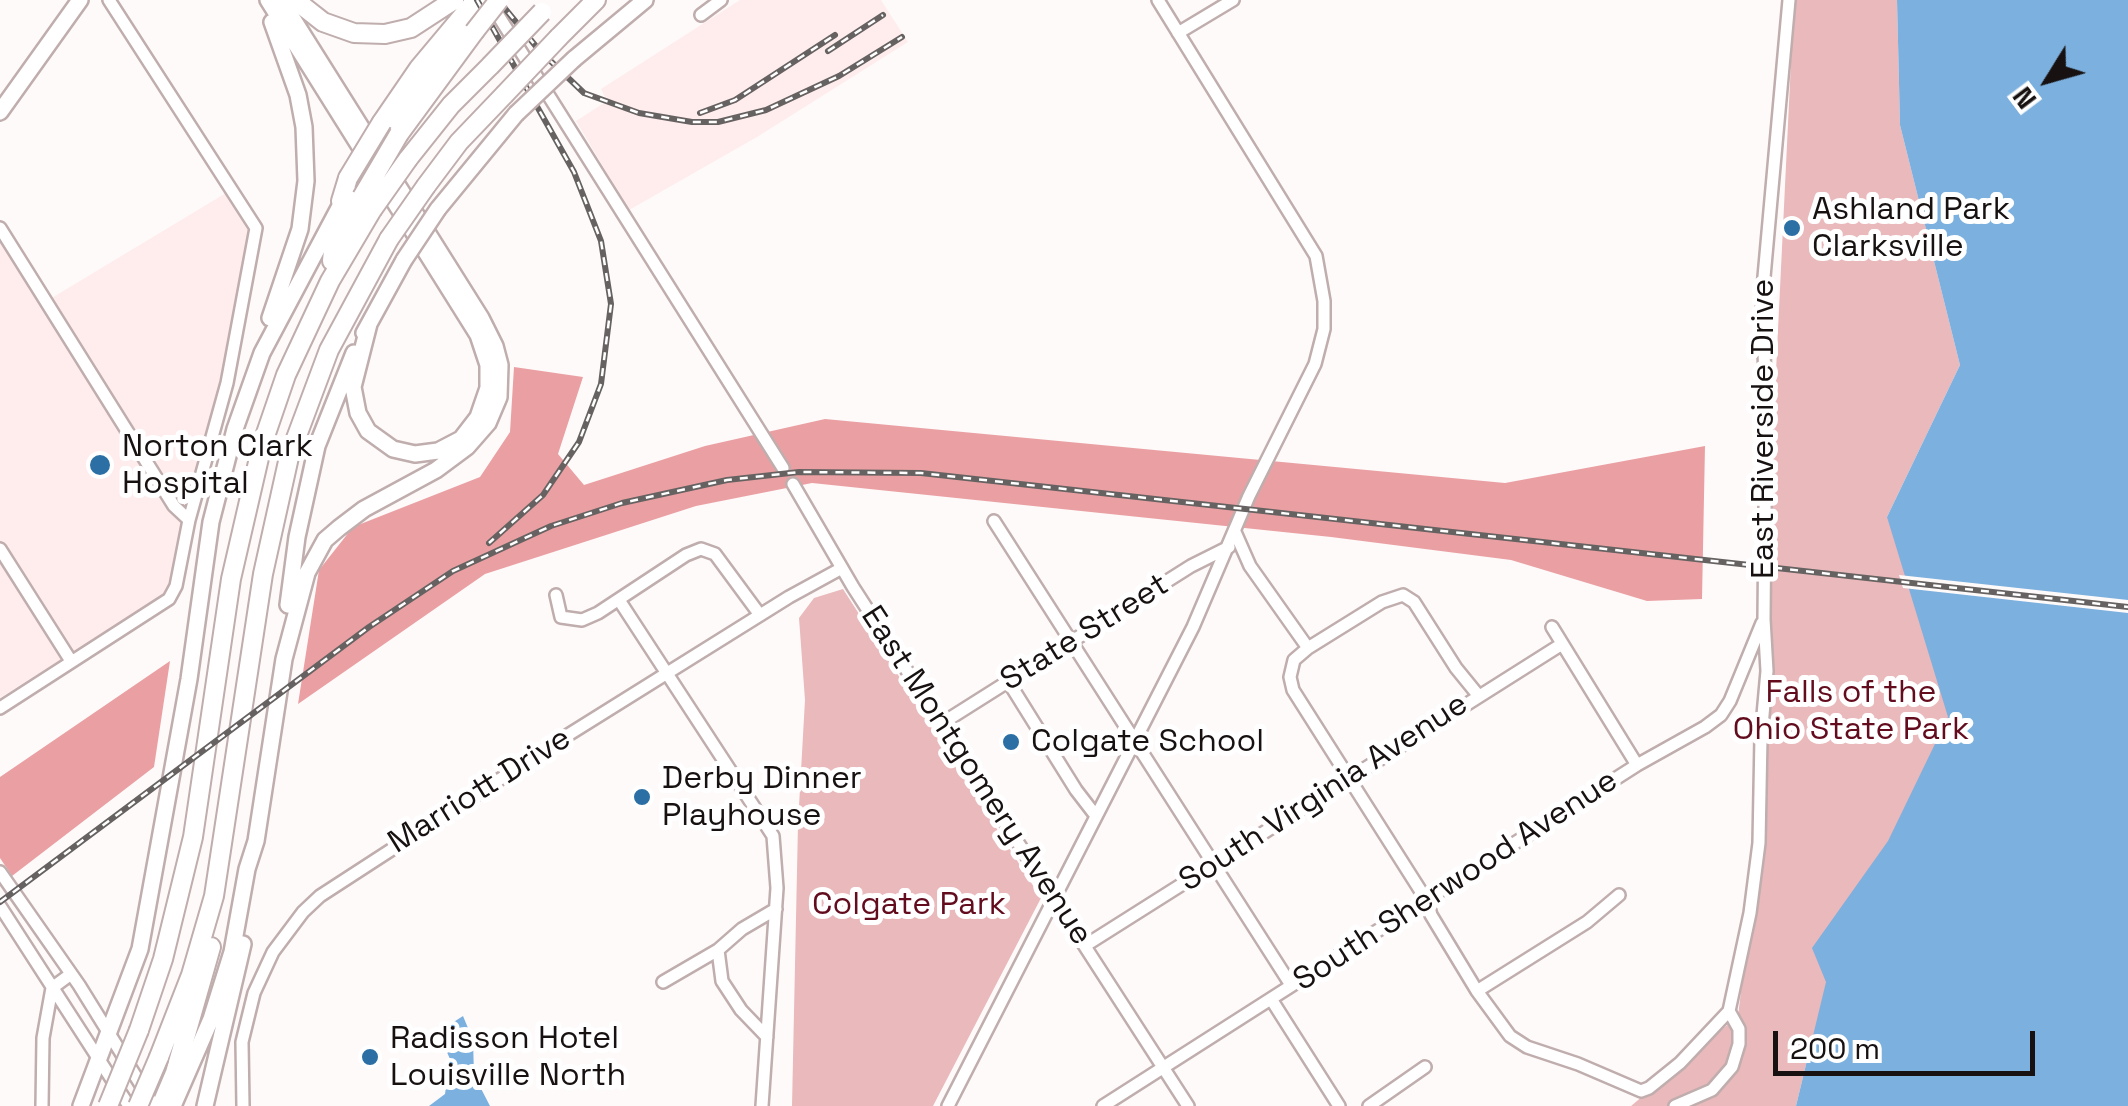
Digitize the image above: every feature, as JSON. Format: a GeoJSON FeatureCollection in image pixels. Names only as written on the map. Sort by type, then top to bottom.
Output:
{"type":"FeatureCollection","features":[{"type":"Feature","properties":{"kind":"highway"},"geometry":{"type":"LineString","coordinates":[[295,0],[323,22],[354,33],[384,34],[411,28],[454,0]]}},
{"type":"Feature","properties":{"kind":"highway"},"geometry":{"type":"LineString","coordinates":[[467,26],[476,0]]}},
{"type":"Feature","properties":{"kind":"highway"},"geometry":{"type":"LineString","coordinates":[[108,1106],[163,960],[192,837],[231,580],[248,500],[286,375],[330,281],[359,192],[390,128],[467,26],[494,0]]}},
{"type":"Feature","properties":{"kind":"highway"},"geometry":{"type":"LineString","coordinates":[[158,1106],[171,1096],[212,942],[214,896],[274,515],[290,457],[329,350],[389,240],[459,142],[596,0]]}},
{"type":"Feature","properties":{"kind":"highway"},"geometry":{"type":"LineString","coordinates":[[340,201],[408,159],[451,105],[548,6]]}},
{"type":"Feature","properties":{"kind":"highway"},"geometry":{"type":"LineString","coordinates":[[138,1106],[191,975],[214,896]]}},
{"type":"Feature","properties":{"kind":"main road"},"geometry":{"type":"LineString","coordinates":[[0,112],[80,0]]}},
{"type":"Feature","properties":{"kind":"main road"},"geometry":{"type":"LineString","coordinates":[[265,0],[456,298],[484,349],[489,374],[485,402],[474,424],[455,443],[430,453],[408,453],[383,444],[368,431],[358,413],[353,387],[369,324]]}},
{"type":"Feature","properties":{"kind":"main road"},"geometry":{"type":"LineString","coordinates":[[262,353],[264,336],[300,229],[306,181],[298,94],[265,0]]}},
{"type":"Feature","properties":{"kind":"main road"},"geometry":{"type":"LineString","coordinates":[[282,0],[481,318],[495,346],[501,380],[494,412],[467,448],[436,470],[364,509],[326,540],[306,573],[284,659]]}},
{"type":"Feature","properties":{"kind":"main road"},"geometry":{"type":"LineString","coordinates":[[171,1096],[211,1019],[232,952],[256,841],[284,659],[297,537],[317,446],[344,372],[404,260],[438,209],[516,114],[645,0]]}},
{"type":"Feature","properties":{"kind":"main road"},"geometry":{"type":"LineString","coordinates":[[617,23],[656,0]]}},
{"type":"Feature","properties":{"kind":"main road"},"geometry":{"type":"LineString","coordinates":[[81,1106],[140,950],[186,697],[211,522],[235,429],[262,353],[340,201]]}},
{"type":"Feature","properties":{"kind":"main road"},"geometry":{"type":"LineString","coordinates":[[205,1106],[243,948],[256,871],[256,841]]}},
{"type":"Feature","properties":{"kind":"street"},"geometry":{"type":"LineString","coordinates":[[0,708],[169,599],[180,575],[189,520],[227,382],[254,234],[253,222],[242,204],[109,0]]}},
{"type":"Feature","properties":{"kind":"street"},"geometry":{"type":"LineString","coordinates":[[494,0],[784,468]]}},
{"type":"Feature","properties":{"kind":"street"},"geometry":{"type":"LineString","coordinates":[[701,14],[721,0]]}},
{"type":"Feature","properties":{"kind":"street"},"geometry":{"type":"LineString","coordinates":[[948,1106],[1136,740],[1315,364],[1324,329],[1324,301],[1316,256],[1158,0]]}},
{"type":"Feature","properties":{"kind":"street"},"geometry":{"type":"LineString","coordinates":[[1178,33],[1233,0]]}},
{"type":"Feature","properties":{"kind":"street","name":"East Riverside Drive"},"geometry":{"type":"LineString","coordinates":[[1729,1011],[1750,914],[1759,843],[1761,736],[1768,671],[1764,619],[1766,405],[1762,298],[1788,0]]}},
{"type":"Feature","properties":{"kind":"street"},"geometry":{"type":"LineString","coordinates":[[0,228],[181,516],[189,520]]}},
{"type":"Feature","properties":{"kind":"street","name":"East Montgomery Avenue"},"geometry":{"type":"LineString","coordinates":[[793,484],[842,568],[1188,1106]]}},
{"type":"Feature","properties":{"kind":"street"},"geometry":{"type":"LineString","coordinates":[[994,521],[1292,985]]}},
{"type":"Feature","properties":{"kind":"street"},"geometry":{"type":"LineString","coordinates":[[1235,532],[1250,566],[1308,648]]}},
{"type":"Feature","properties":{"kind":"street","name":"State Street"},"geometry":{"type":"LineString","coordinates":[[944,722],[1191,566],[1229,547]]}},
{"type":"Feature","properties":{"kind":"street"},"geometry":{"type":"LineString","coordinates":[[556,595],[558,613],[566,620],[582,620],[701,549],[714,554],[760,615]]}},
{"type":"Feature","properties":{"kind":"street"},"geometry":{"type":"LineString","coordinates":[[1,551],[71,660]]}},
{"type":"Feature","properties":{"kind":"street","name":"Marriott Drive"},"geometry":{"type":"LineString","coordinates":[[243,1106],[242,1042],[254,994],[273,952],[303,912],[338,882],[668,672],[842,568]]}},
{"type":"Feature","properties":{"kind":"street"},"geometry":{"type":"LineString","coordinates":[[1478,695],[1414,602],[1403,596],[1393,596],[1308,648],[1294,660],[1290,676],[1293,690],[1427,901],[1431,915],[1478,991],[1502,1028],[1516,1041],[1641,1091],[1680,1063],[1729,1011],[1739,1029],[1732,1067],[1712,1090],[1675,1106]]}},
{"type":"Feature","properties":{"kind":"street"},"geometry":{"type":"LineString","coordinates":[[619,600],[773,836],[776,909],[762,1106]]}},
{"type":"Feature","properties":{"kind":"street","name":"South Sherwood Avenue"},"geometry":{"type":"LineString","coordinates":[[1103,1106],[1721,715],[1742,676],[1764,619]]}},
{"type":"Feature","properties":{"kind":"street"},"geometry":{"type":"LineString","coordinates":[[1552,627],[1637,766]]}},
{"type":"Feature","properties":{"kind":"street","name":"South Virginia Avenue"},"geometry":{"type":"LineString","coordinates":[[1086,945],[1562,644]]}},
{"type":"Feature","properties":{"kind":"street"},"geometry":{"type":"LineString","coordinates":[[1008,682],[1096,816]]}},
{"type":"Feature","properties":{"kind":"street"},"geometry":{"type":"LineString","coordinates":[[0,872],[158,1106]]}},
{"type":"Feature","properties":{"kind":"street"},"geometry":{"type":"LineString","coordinates":[[1478,991],[1587,922],[1619,895]]}},
{"type":"Feature","properties":{"kind":"street"},"geometry":{"type":"LineString","coordinates":[[2,908],[129,1106]]}},
{"type":"Feature","properties":{"kind":"street"},"geometry":{"type":"LineString","coordinates":[[663,982],[776,909]]}},
{"type":"Feature","properties":{"kind":"street"},"geometry":{"type":"LineString","coordinates":[[1036,933],[1057,919],[1072,924]]}},
{"type":"Feature","properties":{"kind":"street"},"geometry":{"type":"LineString","coordinates":[[718,950],[722,981],[741,1010],[767,1037]]}},
{"type":"Feature","properties":{"kind":"street"},"geometry":{"type":"LineString","coordinates":[[42,1106],[43,1038],[52,988],[71,974]]}},
{"type":"Feature","properties":{"kind":"street"},"geometry":{"type":"LineString","coordinates":[[1271,999],[1339,1106]]}},
{"type":"Feature","properties":{"kind":"street"},"geometry":{"type":"LineString","coordinates":[[1369,1106],[1426,1067]]}},
{"type":"Feature","properties":{"kind":"shaded area"},"geometry":{"type":"Polygon","coordinates":[[[740,0],[881,0],[908,42],[757,137],[629,210],[576,121],[607,101],[601,89],[740,0]]]}},
{"type":"Feature","properties":{"kind":"shaded area","name":"Norton Clark Hospital"},"geometry":{"type":"Polygon","coordinates":[[[226,193],[249,230],[222,384],[171,583],[163,595],[0,698],[0,242],[40,305],[226,193]]]}},
{"type":"Feature","properties":{"kind":"shaded area"},"geometry":{"type":"Polygon","coordinates":[[[514,367],[583,377],[558,454],[584,485],[705,446],[825,419],[1505,483],[1705,446],[1702,599],[1647,601],[1511,560],[1331,537],[812,483],[696,506],[485,574],[298,704],[319,570],[353,527],[480,477],[510,432],[514,367]]]}},
{"type":"Feature","properties":{"kind":"shaded area"},"geometry":{"type":"Polygon","coordinates":[[[170,661],[154,767],[12,876],[0,858],[0,777],[170,661]]]}},
{"type":"Feature","properties":{"kind":"green space","name":"Falls of the Ohio State Park"},"geometry":{"type":"Polygon","coordinates":[[[1794,0],[1897,0],[1900,125],[1960,365],[1887,517],[2122,545],[1812,1040],[1796,1106],[1631,1106],[1738,1016],[1759,843],[1764,619],[1794,0]]]}},
{"type":"Feature","properties":{"kind":"green space","name":"Colgate Park"},"geometry":{"type":"Polygon","coordinates":[[[843,589],[1041,898],[933,1106],[792,1106],[798,824],[805,700],[799,618],[814,598],[843,589]]]}},
{"type":"Feature","properties":{"kind":"water"},"geometry":{"type":"Polygon","coordinates":[[[1897,0],[2128,0],[2128,1106],[1796,1106],[1826,982],[1812,948],[1888,841],[1948,717],[1887,517],[1960,365],[1900,125],[1897,0]]]}},
{"type":"Feature","properties":{"kind":"water"},"geometry":{"type":"Polygon","coordinates":[[[463,1016],[473,1040],[474,1075],[490,1106],[429,1106],[445,1094],[450,1059],[438,1032],[463,1016]]]}},
{"type":"Feature","properties":{"kind":"pier"},"geometry":{"type":"Polygon","coordinates":[[[1899,575],[2128,600],[2128,613],[1903,588],[1899,575]]]}},
{"type":"Feature","properties":{"kind":"railway"},"geometry":{"type":"LineString","coordinates":[[477,0],[574,172],[601,241],[611,304],[601,384],[579,442],[543,495],[489,543]]}},
{"type":"Feature","properties":{"kind":"railway"},"geometry":{"type":"LineString","coordinates":[[498,0],[539,50],[584,93],[639,113],[692,122],[718,122],[766,110],[839,76],[902,37]]}},
{"type":"Feature","properties":{"kind":"railway"},"geometry":{"type":"LineString","coordinates":[[828,51],[883,15]]}},
{"type":"Feature","properties":{"kind":"railway"},"geometry":{"type":"LineString","coordinates":[[700,113],[735,100],[835,35]]}},
{"type":"Feature","properties":{"kind":"railway"},"geometry":{"type":"LineString","coordinates":[[0,902],[369,627],[453,571],[551,526],[622,503],[727,480],[799,472],[921,473],[2128,607]]}},
{"type":"Feature","properties":{"kind":"place","name":"Ashland Park Clarksville"},"geometry":{"type":"Point","coordinates":[1792,228]}},
{"type":"Feature","properties":{"kind":"place","name":"Norton Clark Hospital"},"geometry":{"type":"Point","coordinates":[100,465]}},
{"type":"Feature","properties":{"kind":"place","name":"Colgate School"},"geometry":{"type":"Point","coordinates":[1011,742]}},
{"type":"Feature","properties":{"kind":"place","name":"Derby Dinner Playhouse"},"geometry":{"type":"Point","coordinates":[642,797]}},
{"type":"Feature","properties":{"kind":"place","name":"Radisson Hotel Louisville North"},"geometry":{"type":"Point","coordinates":[370,1057]}}]}
